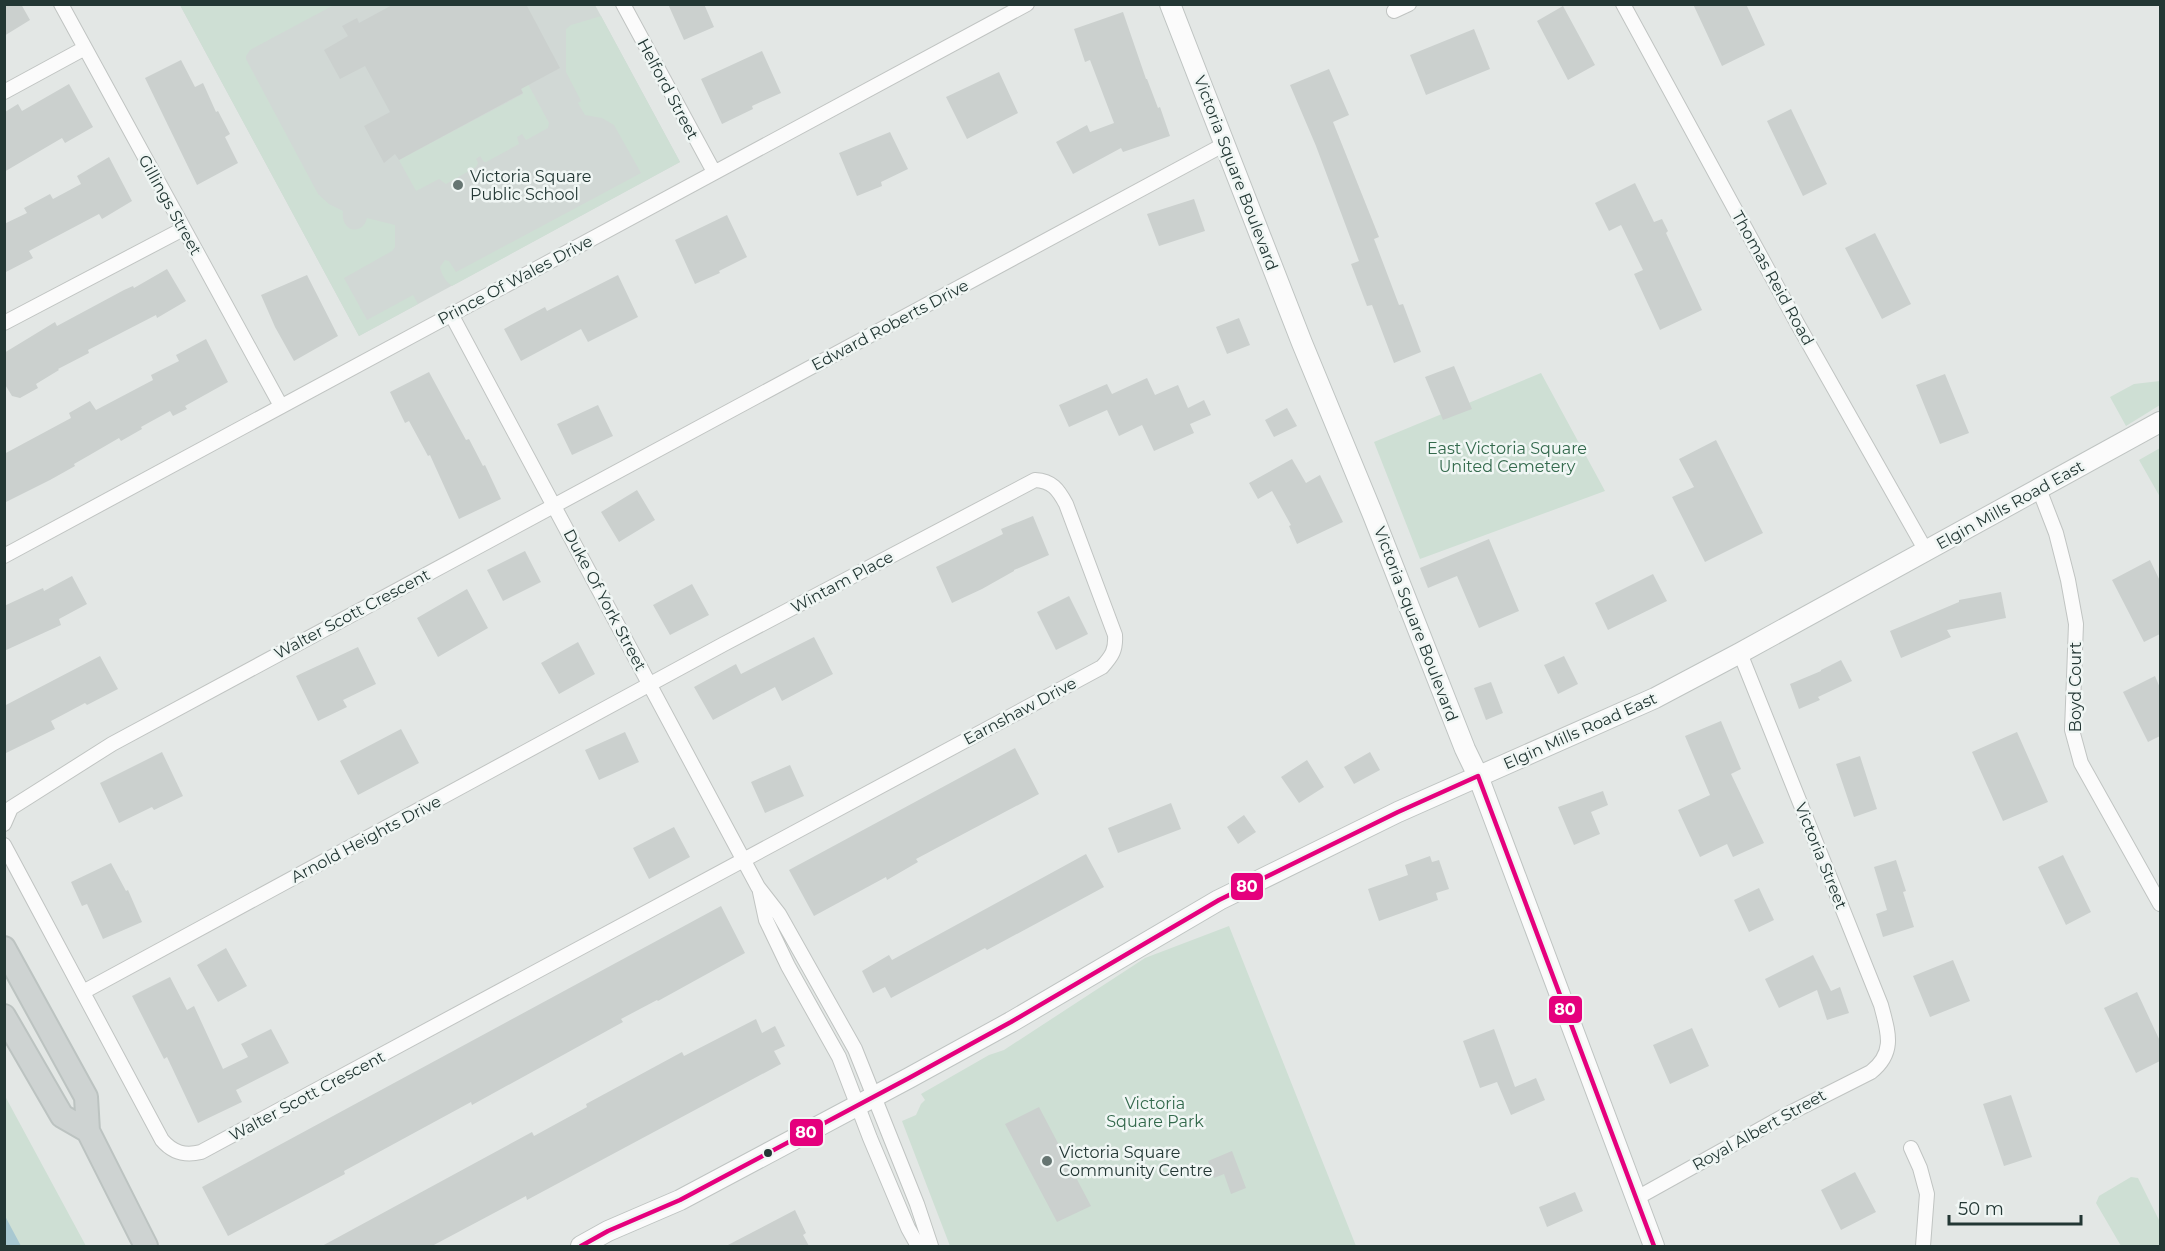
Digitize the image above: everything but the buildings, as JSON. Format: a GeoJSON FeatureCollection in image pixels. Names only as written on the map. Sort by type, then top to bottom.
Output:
{"type":"FeatureCollection","features":[{"type":"Feature","properties":{"kind":"main road","name":"Victoria Square Boulevard"},"geometry":{"type":"LineString","coordinates":[[1170,4],[1302,343],[1373,515],[1465,749],[1478,776],[1654,1246]]}},
{"type":"Feature","properties":{"kind":"main road","name":"Elgin Mills Road East"},"geometry":{"type":"LineString","coordinates":[[581,1246],[608,1231],[680,1200],[866,1101],[1011,1022],[1219,900],[1398,812],[1620,714],[1740,653],[2160,422]]}},
{"type":"Feature","properties":{"kind":"main road"},"geometry":{"type":"LineString","coordinates":[[4,948],[86,1097],[88,1131],[146,1246]]}},
{"type":"Feature","properties":{"kind":"main road"},"geometry":{"type":"LineString","coordinates":[[4,1016],[62,1116],[88,1131]]}},
{"type":"Feature","properties":{"kind":"street","name":"Gillings Street"},"geometry":{"type":"LineString","coordinates":[[61,4],[281,406]]}},
{"type":"Feature","properties":{"kind":"street","name":"Helford Street"},"geometry":{"type":"LineString","coordinates":[[623,4],[714,172]]}},
{"type":"Feature","properties":{"kind":"street","name":"Prince Of Wales Drive"},"geometry":{"type":"LineString","coordinates":[[4,556],[1027,4]]}},
{"type":"Feature","properties":{"kind":"street"},"geometry":{"type":"LineString","coordinates":[[1394,11],[1409,4]]}},
{"type":"Feature","properties":{"kind":"street","name":"Thomas Reid Road"},"geometry":{"type":"LineString","coordinates":[[1623,4],[1797,322],[1926,551]]}},
{"type":"Feature","properties":{"kind":"street"},"geometry":{"type":"LineString","coordinates":[[4,92],[85,48]]}},
{"type":"Feature","properties":{"kind":"street","name":"Edward Roberts Drive"},"geometry":{"type":"LineString","coordinates":[[554,506],[1225,144]]}},
{"type":"Feature","properties":{"kind":"street"},"geometry":{"type":"LineString","coordinates":[[4,323],[183,229]]}},
{"type":"Feature","properties":{"kind":"street","name":"Duke Of York Street"},"geometry":{"type":"LineString","coordinates":[[451,315],[758,887],[766,920],[788,966],[866,1101]]}},
{"type":"Feature","properties":{"kind":"street","name":"Wintam Place"},"geometry":{"type":"LineString","coordinates":[[650,686],[724,644],[1035,480]]}},
{"type":"Feature","properties":{"kind":"street","name":"Earnshaw Drive"},"geometry":{"type":"LineString","coordinates":[[744,860],[1102,667],[1112,656],[1116,646],[1115,635],[1066,504],[1057,488],[1045,480],[1035,480]]}},
{"type":"Feature","properties":{"kind":"street","name":"Boyd Court"},"geometry":{"type":"LineString","coordinates":[[2039,489],[2056,533],[2076,624],[2073,730],[2081,763],[2160,904]]}},
{"type":"Feature","properties":{"kind":"street","name":"Walter Scott Crescent"},"geometry":{"type":"LineString","coordinates":[[4,824],[11,808],[112,744],[554,506]]}},
{"type":"Feature","properties":{"kind":"street","name":"Victoria Street"},"geometry":{"type":"LineString","coordinates":[[1740,653],[1881,1005],[1889,1039],[1882,1061]]}},
{"type":"Feature","properties":{"kind":"street","name":"Arnold Heights Drive"},"geometry":{"type":"LineString","coordinates":[[83,992],[650,686]]}},
{"type":"Feature","properties":{"kind":"street","name":"Walter Scott Crescent"},"geometry":{"type":"LineString","coordinates":[[4,845],[162,1140],[173,1150],[189,1155],[211,1148],[744,860]]}},
{"type":"Feature","properties":{"kind":"street","name":"Royal Albert Street"},"geometry":{"type":"LineString","coordinates":[[1635,1199],[1794,1111],[1871,1072],[1882,1061]]}},
{"type":"Feature","properties":{"kind":"street"},"geometry":{"type":"LineString","coordinates":[[866,1101],[908,1228],[918,1246]]}},
{"type":"Feature","properties":{"kind":"street"},"geometry":{"type":"LineString","coordinates":[[866,1101],[917,1204],[931,1246]]}},
{"type":"Feature","properties":{"kind":"street"},"geometry":{"type":"LineString","coordinates":[[1911,1148],[1920,1168],[1927,1194],[1923,1246]]}},
{"type":"Feature","properties":{"kind":"shaded area","name":"Victoria Square Public School"},"geometry":{"type":"Polygon","coordinates":[[[180,5],[595,5],[680,162],[359,336],[180,5]]]}},
{"type":"Feature","properties":{"kind":"green space"},"geometry":{"type":"Polygon","coordinates":[[[180,5],[334,5],[250,50],[246,59],[318,194],[329,204],[343,211],[345,223],[352,229],[361,228],[367,218],[395,225],[395,247],[392,251],[344,278],[367,320],[413,295],[418,304],[359,336],[180,5]]]}},
{"type":"Feature","properties":{"kind":"green space"},"geometry":{"type":"Polygon","coordinates":[[[601,16],[680,162],[452,286],[444,278],[440,267],[445,260],[449,261],[456,272],[641,173],[614,125],[602,118],[585,115],[578,103],[581,101],[566,72],[566,29],[571,25],[601,16]]]}},
{"type":"Feature","properties":{"kind":"green space"},"geometry":{"type":"Polygon","coordinates":[[[528,84],[549,123],[548,128],[526,140],[522,134],[517,137],[519,144],[486,162],[480,156],[476,159],[478,163],[476,167],[446,184],[439,179],[416,191],[399,160],[523,94],[521,88],[528,84]]]}},
{"type":"Feature","properties":{"kind":"green space","name":"East Victoria Square United Cemetery"},"geometry":{"type":"Polygon","coordinates":[[[1541,373],[1605,491],[1420,559],[1374,442],[1541,373]]]}},
{"type":"Feature","properties":{"kind":"green space"},"geometry":{"type":"Polygon","coordinates":[[[2160,381],[2160,405],[2126,426],[2110,397],[2134,384],[2160,381]]]}},
{"type":"Feature","properties":{"kind":"green space"},"geometry":{"type":"Polygon","coordinates":[[[2160,448],[2160,497],[2139,460],[2160,448]]]}},
{"type":"Feature","properties":{"kind":"green space","name":"Victoria Square Park"},"geometry":{"type":"Polygon","coordinates":[[[1229,926],[1356,1246],[950,1246],[902,1121],[916,1115],[925,1100],[921,1094],[989,1055],[1004,1050],[1145,958],[1229,926]]]}},
{"type":"Feature","properties":{"kind":"green space"},"geometry":{"type":"Polygon","coordinates":[[[5,1096],[86,1246],[5,1246],[5,1096]]]}},
{"type":"Feature","properties":{"kind":"green space"},"geometry":{"type":"Polygon","coordinates":[[[2131,1177],[2138,1178],[2160,1222],[2160,1246],[2121,1246],[2096,1203],[2099,1196],[2131,1177]]]}},
{"type":"Feature","properties":{"kind":"water"},"geometry":{"type":"Polygon","coordinates":[[[5,1216],[21,1246],[5,1246],[5,1216]]]}},
{"type":"Feature","properties":{"kind":"transit line","name":"80"},"geometry":{"type":"LineString","coordinates":[[581,1246],[608,1231],[680,1200],[909,1078],[1011,1022],[1219,900],[1398,812],[1478,776],[1654,1246]]}},
{"type":"Feature","properties":{"kind":"place","name":"Victoria Square Public School"},"geometry":{"type":"Point","coordinates":[458,185]}},
{"type":"Feature","properties":{"kind":"place","name":"Victoria Square Community Centre"},"geometry":{"type":"Point","coordinates":[1047,1161]}}]}
